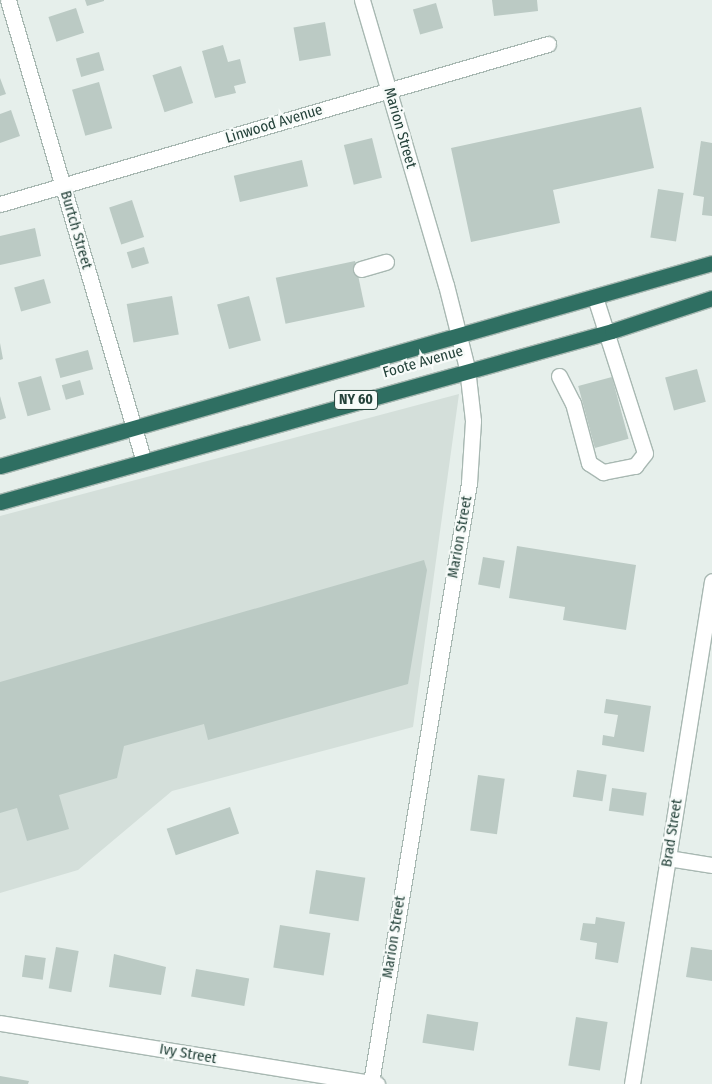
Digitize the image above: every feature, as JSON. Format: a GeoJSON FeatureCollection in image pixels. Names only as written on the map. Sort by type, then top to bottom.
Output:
{"type":"FeatureCollection","features":[{"type":"Feature","properties":{"kind":"highway","name":"Foote Avenue"},"geometry":{"type":"LineString","coordinates":[[0,466],[135,430],[712,263]]}},
{"type":"Feature","properties":{"kind":"highway","name":"Foote Avenue"},"geometry":{"type":"LineString","coordinates":[[0,502],[467,368],[607,332],[712,298]]}},
{"type":"Feature","properties":{"kind":"street","name":"Burtch Street"},"geometry":{"type":"LineString","coordinates":[[8,0],[143,460]]}},
{"type":"Feature","properties":{"kind":"street","name":"Marion Street"},"geometry":{"type":"LineString","coordinates":[[362,0],[467,368],[473,421],[470,483],[374,1084]]}},
{"type":"Feature","properties":{"kind":"street","name":"Linwood Avenue"},"geometry":{"type":"LineString","coordinates":[[0,204],[388,89],[548,44]]}},
{"type":"Feature","properties":{"kind":"street"},"geometry":{"type":"LineString","coordinates":[[361,269],[386,262]]}},
{"type":"Feature","properties":{"kind":"street"},"geometry":{"type":"LineString","coordinates":[[559,376],[573,403],[589,463],[603,472],[636,466],[645,453],[595,297]]}},
{"type":"Feature","properties":{"kind":"street","name":"Brad Street"},"geometry":{"type":"LineString","coordinates":[[632,1084],[712,582]]}},
{"type":"Feature","properties":{"kind":"street"},"geometry":{"type":"LineString","coordinates":[[668,858],[712,865]]}},
{"type":"Feature","properties":{"kind":"street","name":"Ivy Street"},"geometry":{"type":"LineString","coordinates":[[0,1023],[286,1077],[374,1084]]}},
{"type":"Feature","properties":{"kind":"shaded area"},"geometry":{"type":"Polygon","coordinates":[[[459,394],[413,727],[172,791],[78,870],[0,893],[0,516],[459,394]]]}},
{"type":"Feature","properties":{"kind":"building"},"geometry":{"type":"Polygon","coordinates":[[[85,0],[104,0],[104,1],[87,6],[85,0]]]}},
{"type":"Feature","properties":{"kind":"building"},"geometry":{"type":"Polygon","coordinates":[[[492,0],[537,0],[538,11],[494,16],[492,0]]]}},
{"type":"Feature","properties":{"kind":"building"},"geometry":{"type":"Polygon","coordinates":[[[436,3],[443,28],[420,35],[413,10],[436,3]]]}},
{"type":"Feature","properties":{"kind":"building"},"geometry":{"type":"Polygon","coordinates":[[[76,8],[84,33],[56,42],[48,17],[76,8]]]}},
{"type":"Feature","properties":{"kind":"building"},"geometry":{"type":"Polygon","coordinates":[[[325,22],[331,55],[299,61],[293,28],[325,22]]]}},
{"type":"Feature","properties":{"kind":"building"},"geometry":{"type":"Polygon","coordinates":[[[223,45],[228,62],[240,59],[246,83],[234,86],[236,93],[215,98],[202,51],[223,45]]]}},
{"type":"Feature","properties":{"kind":"building"},"geometry":{"type":"Polygon","coordinates":[[[99,52],[104,70],[81,77],[76,59],[99,52]]]}},
{"type":"Feature","properties":{"kind":"building"},"geometry":{"type":"Polygon","coordinates":[[[181,66],[193,103],[165,112],[152,75],[181,66]]]}},
{"type":"Feature","properties":{"kind":"building"},"geometry":{"type":"Polygon","coordinates":[[[0,78],[6,94],[0,96],[0,78]]]}},
{"type":"Feature","properties":{"kind":"building"},"geometry":{"type":"Polygon","coordinates":[[[99,82],[112,128],[85,136],[72,90],[99,82]]]}},
{"type":"Feature","properties":{"kind":"building"},"geometry":{"type":"Polygon","coordinates":[[[641,107],[654,168],[553,190],[560,223],[471,242],[451,148],[641,107]]]}},
{"type":"Feature","properties":{"kind":"building"},"geometry":{"type":"Polygon","coordinates":[[[11,110],[20,136],[0,143],[0,114],[11,110]]]}},
{"type":"Feature","properties":{"kind":"building"},"geometry":{"type":"Polygon","coordinates":[[[372,138],[382,178],[354,185],[344,145],[372,138]]]}},
{"type":"Feature","properties":{"kind":"building"},"geometry":{"type":"Polygon","coordinates":[[[701,141],[712,143],[712,216],[702,215],[704,197],[693,195],[701,141]]]}},
{"type":"Feature","properties":{"kind":"building"},"geometry":{"type":"Polygon","coordinates":[[[302,160],[308,186],[240,202],[234,176],[302,160]]]}},
{"type":"Feature","properties":{"kind":"building"},"geometry":{"type":"Polygon","coordinates":[[[658,189],[684,193],[676,241],[650,237],[658,189]]]}},
{"type":"Feature","properties":{"kind":"building"},"geometry":{"type":"Polygon","coordinates":[[[132,200],[144,237],[121,245],[109,207],[132,200]]]}},
{"type":"Feature","properties":{"kind":"building"},"geometry":{"type":"Polygon","coordinates":[[[35,228],[41,256],[0,265],[0,236],[35,228]]]}},
{"type":"Feature","properties":{"kind":"building"},"geometry":{"type":"Polygon","coordinates":[[[144,247],[149,263],[132,269],[127,252],[144,247]]]}},
{"type":"Feature","properties":{"kind":"building"},"geometry":{"type":"Polygon","coordinates":[[[355,261],[365,307],[286,324],[276,278],[355,261]]]}},
{"type":"Feature","properties":{"kind":"building"},"geometry":{"type":"Polygon","coordinates":[[[44,279],[51,303],[21,312],[14,288],[44,279]]]}},
{"type":"Feature","properties":{"kind":"building"},"geometry":{"type":"Polygon","coordinates":[[[172,296],[179,334],[133,342],[127,304],[172,296]]]}},
{"type":"Feature","properties":{"kind":"building"},"geometry":{"type":"Polygon","coordinates":[[[249,296],[261,340],[229,349],[217,305],[249,296]]]}},
{"type":"Feature","properties":{"kind":"building"},"geometry":{"type":"Polygon","coordinates":[[[0,343],[3,359],[0,360],[0,343]]]}},
{"type":"Feature","properties":{"kind":"building"},"geometry":{"type":"Polygon","coordinates":[[[88,350],[93,369],[60,378],[55,359],[88,350]]]}},
{"type":"Feature","properties":{"kind":"building"},"geometry":{"type":"Polygon","coordinates":[[[697,369],[706,402],[674,410],[665,378],[697,369]]]}},
{"type":"Feature","properties":{"kind":"building"},"geometry":{"type":"Polygon","coordinates":[[[41,376],[51,410],[28,416],[18,383],[41,376]]]}},
{"type":"Feature","properties":{"kind":"building"},"geometry":{"type":"Polygon","coordinates":[[[612,377],[629,439],[595,448],[578,386],[612,377]]]}},
{"type":"Feature","properties":{"kind":"building"},"geometry":{"type":"Polygon","coordinates":[[[80,380],[84,394],[66,400],[62,385],[80,380]]]}},
{"type":"Feature","properties":{"kind":"building"},"geometry":{"type":"Polygon","coordinates":[[[0,396],[6,418],[0,420],[0,396]]]}},
{"type":"Feature","properties":{"kind":"building"},"geometry":{"type":"Polygon","coordinates":[[[517,546],[636,565],[626,630],[563,620],[565,607],[509,598],[517,546]]]}},
{"type":"Feature","properties":{"kind":"building"},"geometry":{"type":"Polygon","coordinates":[[[483,557],[505,561],[500,588],[478,585],[483,557]]]}},
{"type":"Feature","properties":{"kind":"building"},"geometry":{"type":"Polygon","coordinates":[[[424,560],[427,570],[408,684],[208,740],[204,724],[124,746],[117,778],[59,795],[69,829],[27,841],[17,808],[0,813],[0,682],[424,560]]]}},
{"type":"Feature","properties":{"kind":"building"},"geometry":{"type":"Polygon","coordinates":[[[606,699],[651,706],[644,752],[602,745],[603,735],[614,737],[618,715],[604,713],[606,699]]]}},
{"type":"Feature","properties":{"kind":"building"},"geometry":{"type":"Polygon","coordinates":[[[577,770],[607,775],[602,801],[573,797],[577,770]]]}},
{"type":"Feature","properties":{"kind":"building"},"geometry":{"type":"Polygon","coordinates":[[[478,775],[505,779],[497,834],[470,830],[478,775]]]}},
{"type":"Feature","properties":{"kind":"building"},"geometry":{"type":"Polygon","coordinates":[[[612,788],[647,793],[643,816],[609,811],[612,788]]]}},
{"type":"Feature","properties":{"kind":"building"},"geometry":{"type":"Polygon","coordinates":[[[230,807],[239,833],[176,855],[167,829],[230,807]]]}},
{"type":"Feature","properties":{"kind":"building"},"geometry":{"type":"Polygon","coordinates":[[[316,870],[365,878],[359,921],[309,913],[316,870]]]}},
{"type":"Feature","properties":{"kind":"building"},"geometry":{"type":"Polygon","coordinates":[[[596,917],[625,922],[618,963],[595,959],[597,943],[580,940],[583,923],[595,924],[596,917]]]}},
{"type":"Feature","properties":{"kind":"building"},"geometry":{"type":"Polygon","coordinates":[[[280,925],[330,933],[324,975],[273,967],[280,925]]]}},
{"type":"Feature","properties":{"kind":"building"},"geometry":{"type":"Polygon","coordinates":[[[56,947],[79,951],[71,992],[49,988],[56,947]]]}},
{"type":"Feature","properties":{"kind":"building"},"geometry":{"type":"Polygon","coordinates":[[[691,947],[712,950],[712,981],[686,977],[691,947]]]}},
{"type":"Feature","properties":{"kind":"building"},"geometry":{"type":"Polygon","coordinates":[[[114,954],[166,967],[161,995],[109,987],[114,954]]]}},
{"type":"Feature","properties":{"kind":"building"},"geometry":{"type":"Polygon","coordinates":[[[25,955],[46,958],[43,980],[22,977],[25,955]]]}},
{"type":"Feature","properties":{"kind":"building"},"geometry":{"type":"Polygon","coordinates":[[[196,969],[249,978],[244,1006],[191,997],[196,969]]]}},
{"type":"Feature","properties":{"kind":"building"},"geometry":{"type":"Polygon","coordinates":[[[427,1014],[478,1022],[474,1051],[422,1043],[427,1014]]]}},
{"type":"Feature","properties":{"kind":"building"},"geometry":{"type":"Polygon","coordinates":[[[576,1017],[608,1022],[600,1070],[568,1065],[576,1017]]]}},
{"type":"Feature","properties":{"kind":"building"},"geometry":{"type":"Polygon","coordinates":[[[0,1076],[29,1081],[28,1084],[0,1084],[0,1076]]]}}]}
